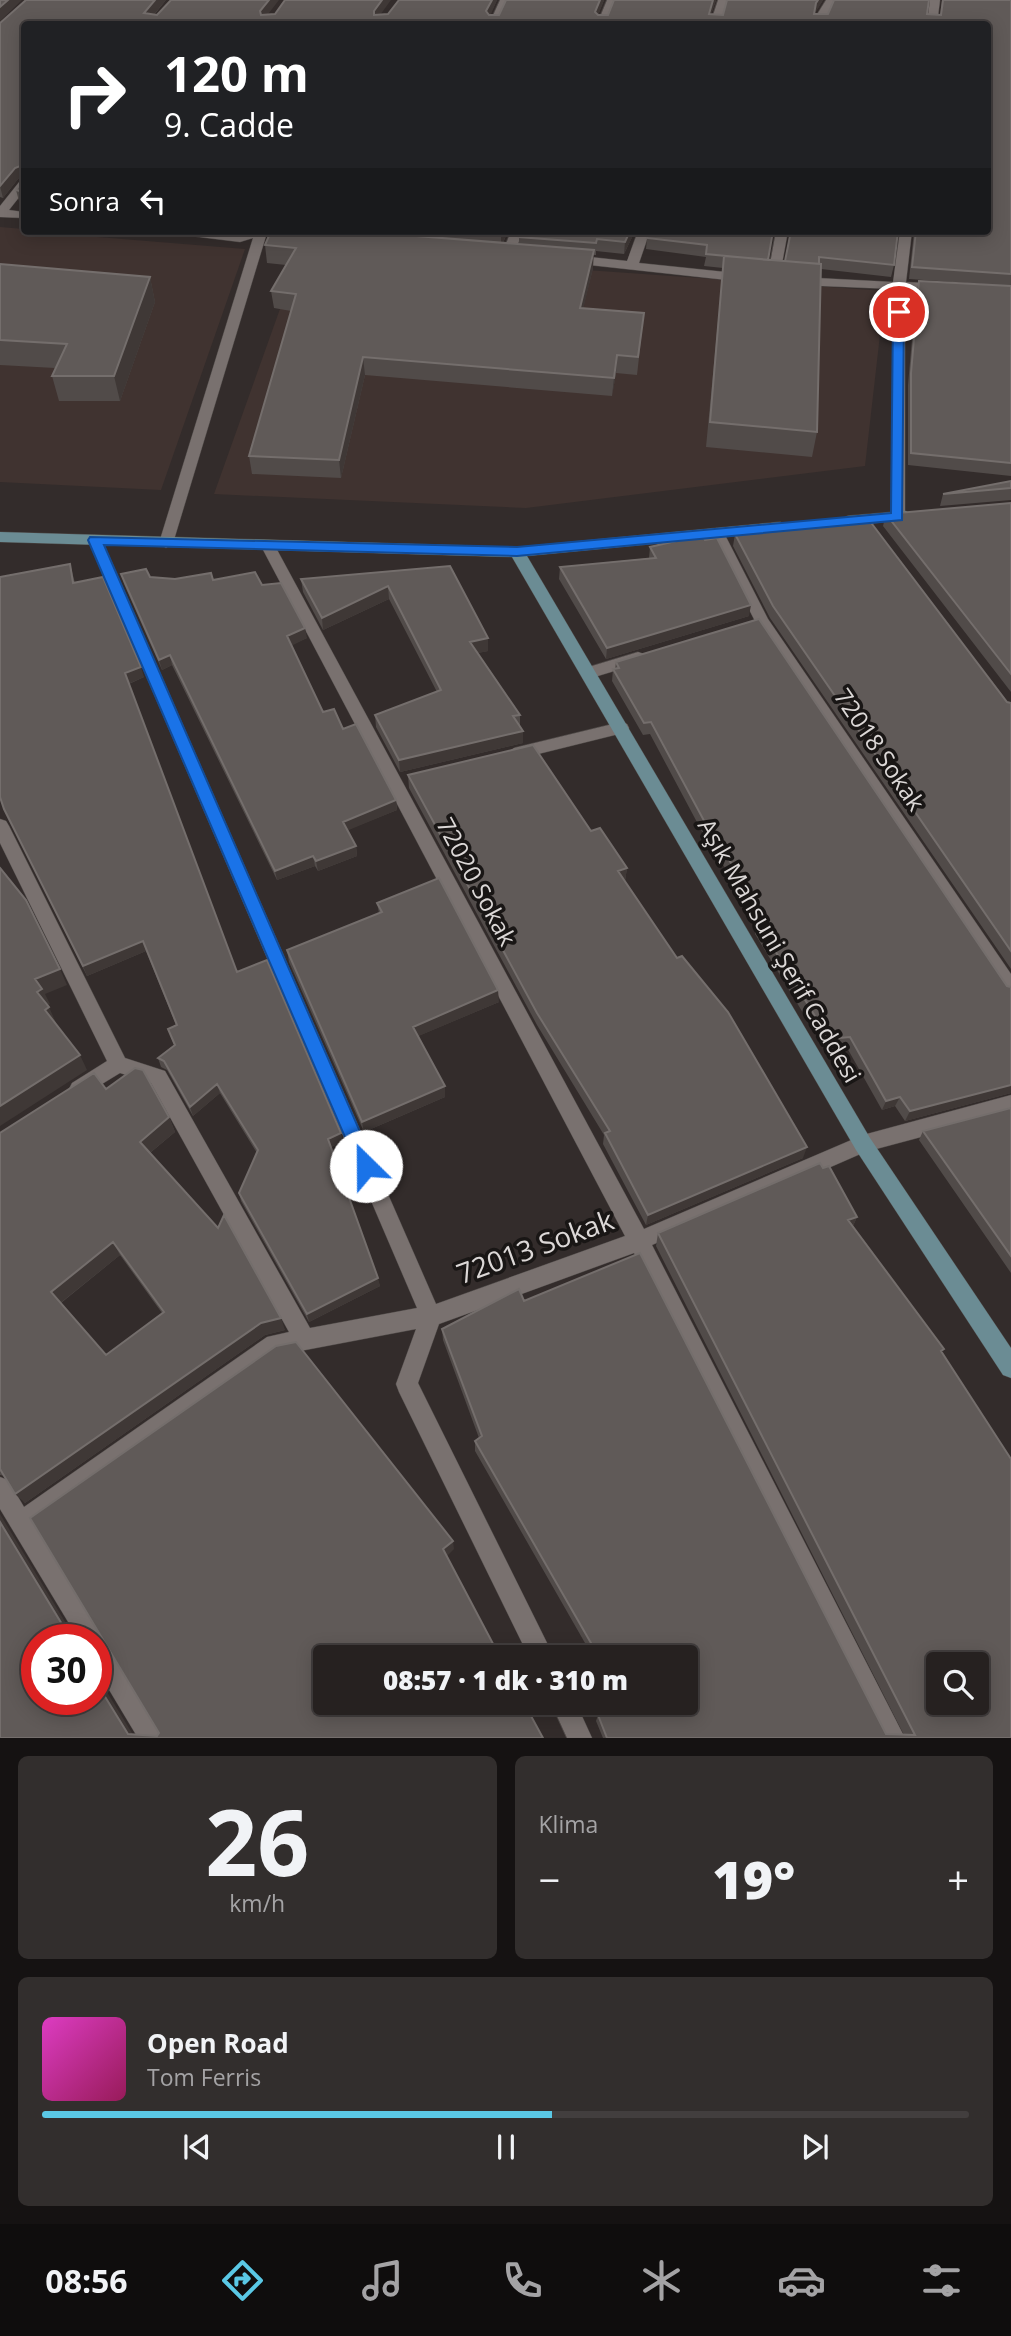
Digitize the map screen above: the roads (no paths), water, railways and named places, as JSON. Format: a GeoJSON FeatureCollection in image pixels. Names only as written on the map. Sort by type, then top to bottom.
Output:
{"type":"FeatureCollection","features":[{"type":"Feature","properties":{"kind":"street"},"geometry":{"type":"LineString","coordinates":[[495,21],[505,0]]}},
{"type":"Feature","properties":{"kind":"street"},"geometry":{"type":"LineString","coordinates":[[603,21],[612,0]]}},
{"type":"Feature","properties":{"kind":"street"},"geometry":{"type":"LineString","coordinates":[[716,21],[723,0]]}},
{"type":"Feature","properties":{"kind":"street"},"geometry":{"type":"LineString","coordinates":[[820,21],[831,0]]}},
{"type":"Feature","properties":{"kind":"street"},"geometry":{"type":"LineString","coordinates":[[932,21],[935,0]]}},
{"type":"Feature","properties":{"kind":"street"},"geometry":{"type":"LineString","coordinates":[[1,213],[21,188]]}},
{"type":"Feature","properties":{"kind":"street"},"geometry":{"type":"LineString","coordinates":[[1,213],[21,215]]}},
{"type":"Feature","properties":{"kind":"street"},"geometry":{"type":"LineString","coordinates":[[166,543],[260,235]]}},
{"type":"Feature","properties":{"kind":"street"},"geometry":{"type":"LineString","coordinates":[[292,235],[302,236]]}},
{"type":"Feature","properties":{"kind":"street"},"geometry":{"type":"LineString","coordinates":[[508,254],[515,235]]}},
{"type":"Feature","properties":{"kind":"street"},"geometry":{"type":"LineString","coordinates":[[632,264],[643,235]]}},
{"type":"Feature","properties":{"kind":"street"},"geometry":{"type":"LineString","coordinates":[[773,280],[781,235]]}},
{"type":"Feature","properties":{"kind":"street"},"geometry":{"type":"LineString","coordinates":[[898,517],[899,286],[905,235]]}},
{"type":"Feature","properties":{"kind":"street"},"geometry":{"type":"LineString","coordinates":[[494,253],[522,255]]}},
{"type":"Feature","properties":{"kind":"street"},"geometry":{"type":"LineString","coordinates":[[563,259],[773,280],[949,289]]}},
{"type":"Feature","properties":{"kind":"street"},"geometry":{"type":"LineString","coordinates":[[826,523],[870,524],[898,517],[923,515]]}},
{"type":"Feature","properties":{"kind":"street"},"geometry":{"type":"LineString","coordinates":[[0,537],[517,552],[799,526]]}},
{"type":"Feature","properties":{"kind":"street","name":"72018 Sokak"},"geometry":{"type":"LineString","coordinates":[[717,533],[756,623],[1011,989]]}},
{"type":"Feature","properties":{"kind":"street"},"geometry":{"type":"LineString","coordinates":[[95,540],[431,1316],[407,1384],[536,1645]]}},
{"type":"Feature","properties":{"kind":"street","name":"72020 Sokak"},"geometry":{"type":"LineString","coordinates":[[268,546],[401,780],[893,1738]]}},
{"type":"Feature","properties":{"kind":"street","name":"Aşık Mahsuni Şerif Caddesi"},"geometry":{"type":"LineString","coordinates":[[517,552],[863,1144],[1011,1367]]}},
{"type":"Feature","properties":{"kind":"street"},"geometry":{"type":"LineString","coordinates":[[588,673],[650,654]]}},
{"type":"Feature","properties":{"kind":"street"},"geometry":{"type":"LineString","coordinates":[[501,757],[621,728]]}},
{"type":"Feature","properties":{"kind":"street"},"geometry":{"type":"LineString","coordinates":[[0,825],[118,1064],[158,1077],[305,1339]]}},
{"type":"Feature","properties":{"kind":"street"},"geometry":{"type":"LineString","coordinates":[[64,1098],[118,1064]]}},
{"type":"Feature","properties":{"kind":"street","name":"72013 Sokak"},"geometry":{"type":"LineString","coordinates":[[22,1522],[275,1345],[431,1316],[639,1241],[863,1144],[1011,1104]]}},
{"type":"Feature","properties":{"kind":"street"},"geometry":{"type":"LineString","coordinates":[[0,1488],[83,1624]]}},
{"type":"Feature","properties":{"kind":"street"},"geometry":{"type":"LineString","coordinates":[[112,1672],[152,1738]]}},
{"type":"Feature","properties":{"kind":"street"},"geometry":{"type":"LineString","coordinates":[[569,1715],[580,1738]]}}]}
